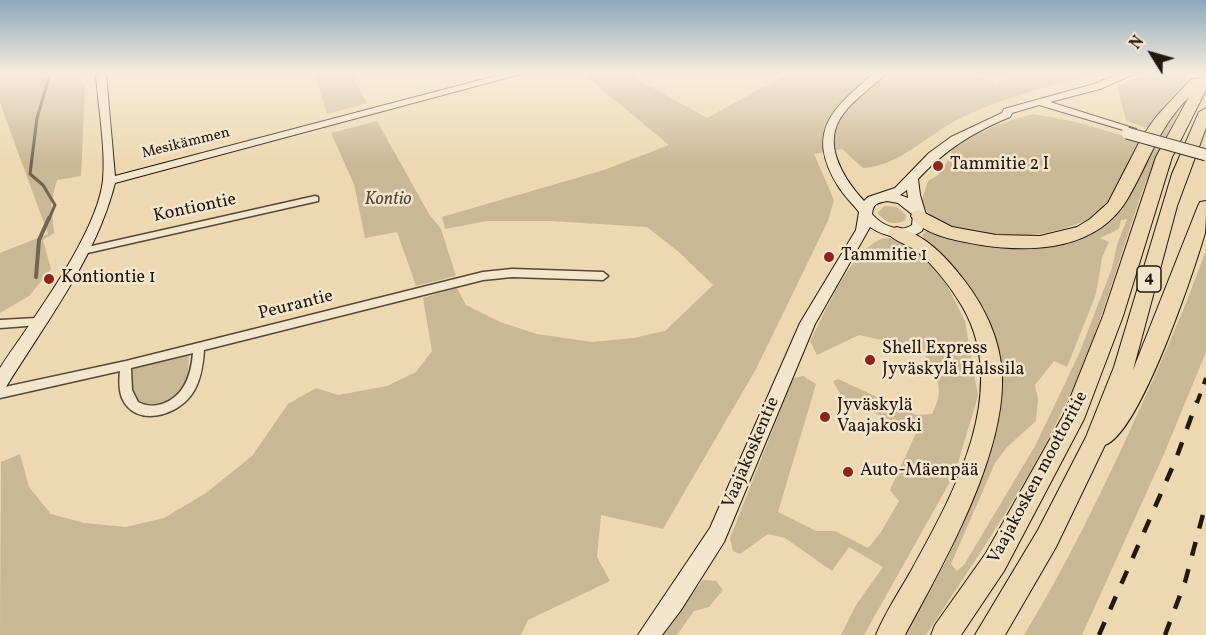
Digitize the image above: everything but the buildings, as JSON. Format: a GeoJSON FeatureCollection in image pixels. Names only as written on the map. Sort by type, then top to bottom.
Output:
{"type":"FeatureCollection","features":[{"type":"Feature","properties":{"kind":"highway"},"geometry":{"type":"LineString","coordinates":[[919,214],[928,223],[944,230],[1008,243],[1050,241],[1087,229],[1113,207],[1159,122],[1175,104]]}},
{"type":"Feature","properties":{"kind":"highway","name":"Vaajakosken moottoritie"},"geometry":{"type":"LineString","coordinates":[[945,635],[994,562],[1073,419],[1113,316],[1164,157],[1192,104]]}},
{"type":"Feature","properties":{"kind":"highway","name":"Vaajakosken moottoritie"},"geometry":{"type":"LineString","coordinates":[[989,635],[1059,515],[1092,447],[1123,370],[1178,180],[1194,136],[1206,112]]}},
{"type":"Feature","properties":{"kind":"highway"},"geometry":{"type":"LineString","coordinates":[[1092,447],[1114,426],[1130,401],[1156,340],[1206,206]]}},
{"type":"Feature","properties":{"kind":"highway"},"geometry":{"type":"LineString","coordinates":[[890,635],[923,574],[958,501],[979,446],[988,410],[992,378],[989,352],[973,308],[940,263],[916,241],[894,232]]}},
{"type":"Feature","properties":{"kind":"main road"},"geometry":{"type":"LineString","coordinates":[[0,382],[83,251],[102,208],[109,181],[103,104]]}},
{"type":"Feature","properties":{"kind":"main road","name":"Mesikämmen"},"geometry":{"type":"LineString","coordinates":[[109,181],[403,104]]}},
{"type":"Feature","properties":{"kind":"main road"},"geometry":{"type":"LineString","coordinates":[[845,104],[828,129],[828,149],[848,191],[873,225],[894,232]]}},
{"type":"Feature","properties":{"kind":"main road"},"geometry":{"type":"LineString","coordinates":[[865,212],[868,202],[896,195],[928,160],[954,140],[1006,115],[1044,104],[1206,155]]}},
{"type":"Feature","properties":{"kind":"main road"},"geometry":{"type":"LineString","coordinates":[[1129,131],[1206,151]]}},
{"type":"Feature","properties":{"kind":"main road"},"geometry":{"type":"LineString","coordinates":[[837,171],[858,190],[880,198],[902,200],[919,214]]}},
{"type":"Feature","properties":{"kind":"main road"},"geometry":{"type":"LineString","coordinates":[[912,179],[919,214]]}},
{"type":"Feature","properties":{"kind":"main road","name":"Vaajakoskentie"},"geometry":{"type":"LineString","coordinates":[[649,635],[680,594],[717,536],[808,323],[863,230],[865,212]]}},
{"type":"Feature","properties":{"kind":"main road","name":"Vaajakoskentie"},"geometry":{"type":"LineString","coordinates":[[842,264],[872,237],[916,229],[920,224],[919,214]]}},
{"type":"Feature","properties":{"kind":"street","name":"Kontiontie"},"geometry":{"type":"LineString","coordinates":[[83,251],[315,199]]}},
{"type":"Feature","properties":{"kind":"street","name":"Peurantie"},"geometry":{"type":"LineString","coordinates":[[0,393],[126,365],[483,276],[512,273],[603,276]]}},
{"type":"Feature","properties":{"kind":"street"},"geometry":{"type":"LineString","coordinates":[[0,324],[36,322]]}},
{"type":"Feature","properties":{"kind":"street"},"geometry":{"type":"LineString","coordinates":[[126,365],[128,398],[135,406],[143,410],[161,410],[174,404],[189,390],[198,347]]}},
{"type":"Feature","properties":{"kind":"green space"},"geometry":{"type":"Polygon","coordinates":[[[0,104],[84,104],[81,176],[57,180],[51,203],[54,233],[43,240],[51,269],[29,296],[0,313],[0,253],[48,234],[0,104]]]}},
{"type":"Feature","properties":{"kind":"green space"},"geometry":{"type":"Polygon","coordinates":[[[324,104],[365,104],[327,114],[324,104]]]}},
{"type":"Feature","properties":{"kind":"green space"},"geometry":{"type":"Polygon","coordinates":[[[619,104],[681,104],[707,118],[733,104],[994,104],[957,120],[900,156],[876,166],[863,168],[842,149],[814,154],[834,200],[828,221],[756,369],[663,529],[601,515],[597,557],[610,581],[528,620],[521,635],[0,635],[1,462],[20,454],[29,487],[51,514],[84,523],[126,527],[164,518],[206,493],[252,456],[288,404],[316,388],[338,395],[387,386],[416,372],[432,351],[423,298],[457,288],[466,305],[500,322],[537,334],[592,342],[633,338],[665,331],[713,285],[680,253],[647,227],[551,221],[487,221],[445,229],[442,217],[604,170],[669,145],[619,104]]]}},
{"type":"Feature","properties":{"kind":"green space"},"geometry":{"type":"Polygon","coordinates":[[[1122,104],[1167,104],[1148,128],[1126,121],[1122,104]]]}},
{"type":"Feature","properties":{"kind":"green space"},"geometry":{"type":"Polygon","coordinates":[[[1178,106],[1181,106],[1143,189],[1087,355],[1045,444],[1008,509],[926,635],[907,635],[948,557],[974,493],[1000,378],[938,254],[922,236],[926,231],[932,230],[983,243],[1084,237],[1107,222],[1178,106]],[[1127,219],[1121,220],[1119,229],[1100,238],[1109,242],[1102,258],[1096,294],[1067,367],[1054,361],[1035,385],[1038,399],[1036,421],[1007,447],[995,463],[951,564],[957,571],[964,565],[1035,446],[1079,354],[1112,268],[1117,245],[1127,219]]]}},
{"type":"Feature","properties":{"kind":"green space"},"geometry":{"type":"Polygon","coordinates":[[[1034,114],[1077,122],[1140,141],[1109,203],[1086,220],[1062,229],[1007,237],[979,235],[954,229],[934,218],[921,202],[928,181],[938,175],[950,157],[952,149],[991,128],[1034,114]]]}},
{"type":"Feature","properties":{"kind":"green space","name":"Kontio"},"geometry":{"type":"Polygon","coordinates":[[[377,121],[429,214],[441,229],[456,276],[416,286],[397,232],[365,238],[354,184],[331,133],[377,121]]]}},
{"type":"Feature","properties":{"kind":"green space"},"geometry":{"type":"Polygon","coordinates":[[[884,206],[897,207],[906,215],[905,220],[894,223],[883,219],[878,213],[884,206]]]}},
{"type":"Feature","properties":{"kind":"green space"},"geometry":{"type":"Polygon","coordinates":[[[893,238],[919,251],[944,280],[965,321],[978,396],[955,473],[864,635],[841,635],[856,605],[883,567],[849,547],[832,571],[785,538],[768,534],[740,554],[733,551],[730,538],[793,378],[803,376],[816,384],[778,512],[816,531],[835,531],[868,548],[881,532],[899,501],[890,490],[916,433],[842,397],[833,381],[838,379],[916,415],[932,414],[939,395],[938,381],[922,349],[859,335],[817,355],[810,341],[839,285],[858,258],[868,247],[879,240],[893,238]]]}},
{"type":"Feature","properties":{"kind":"green space"},"geometry":{"type":"Polygon","coordinates":[[[1206,250],[1206,352],[1164,454],[1082,635],[1024,635],[1070,554],[1111,471],[1165,354],[1206,250]]]}},
{"type":"Feature","properties":{"kind":"green space"},"geometry":{"type":"Polygon","coordinates":[[[189,353],[185,386],[173,399],[147,404],[139,401],[133,395],[130,379],[133,367],[189,353]]]}},
{"type":"Feature","properties":{"kind":"green space"},"geometry":{"type":"Polygon","coordinates":[[[703,580],[716,581],[723,590],[709,607],[694,611],[677,635],[661,635],[703,580]]]}},
{"type":"Feature","properties":{"kind":"waterway"},"geometry":{"type":"LineString","coordinates":[[41,104],[37,118],[30,174],[43,185],[55,205],[49,219]]}},
{"type":"Feature","properties":{"kind":"waterway"},"geometry":{"type":"LineString","coordinates":[[36,277],[39,240],[49,218]]}},
{"type":"Feature","properties":{"kind":"railway"},"geometry":{"type":"LineString","coordinates":[[1197,403],[1206,378]]}},
{"type":"Feature","properties":{"kind":"railway"},"geometry":{"type":"LineString","coordinates":[[1099,635],[1176,459],[1197,401]]}},
{"type":"Feature","properties":{"kind":"railway"},"geometry":{"type":"LineString","coordinates":[[1165,635],[1185,582],[1206,503]]}},
{"type":"Feature","properties":{"kind":"place","name":"Tammitie 2 I"},"geometry":{"type":"Point","coordinates":[938,166]}},
{"type":"Feature","properties":{"kind":"place","name":"Tammitie 1"},"geometry":{"type":"Point","coordinates":[829,257]}},
{"type":"Feature","properties":{"kind":"place","name":"Kontiontie 1"},"geometry":{"type":"Point","coordinates":[49,279]}},
{"type":"Feature","properties":{"kind":"place","name":"Shell Express Jyväskylä Halssila"},"geometry":{"type":"Point","coordinates":[870,360]}},
{"type":"Feature","properties":{"kind":"place","name":"Jyväskylä Vaajakoski"},"geometry":{"type":"Point","coordinates":[825,417]}},
{"type":"Feature","properties":{"kind":"place","name":"Auto-Mäenpää"},"geometry":{"type":"Point","coordinates":[848,472]}}]}
